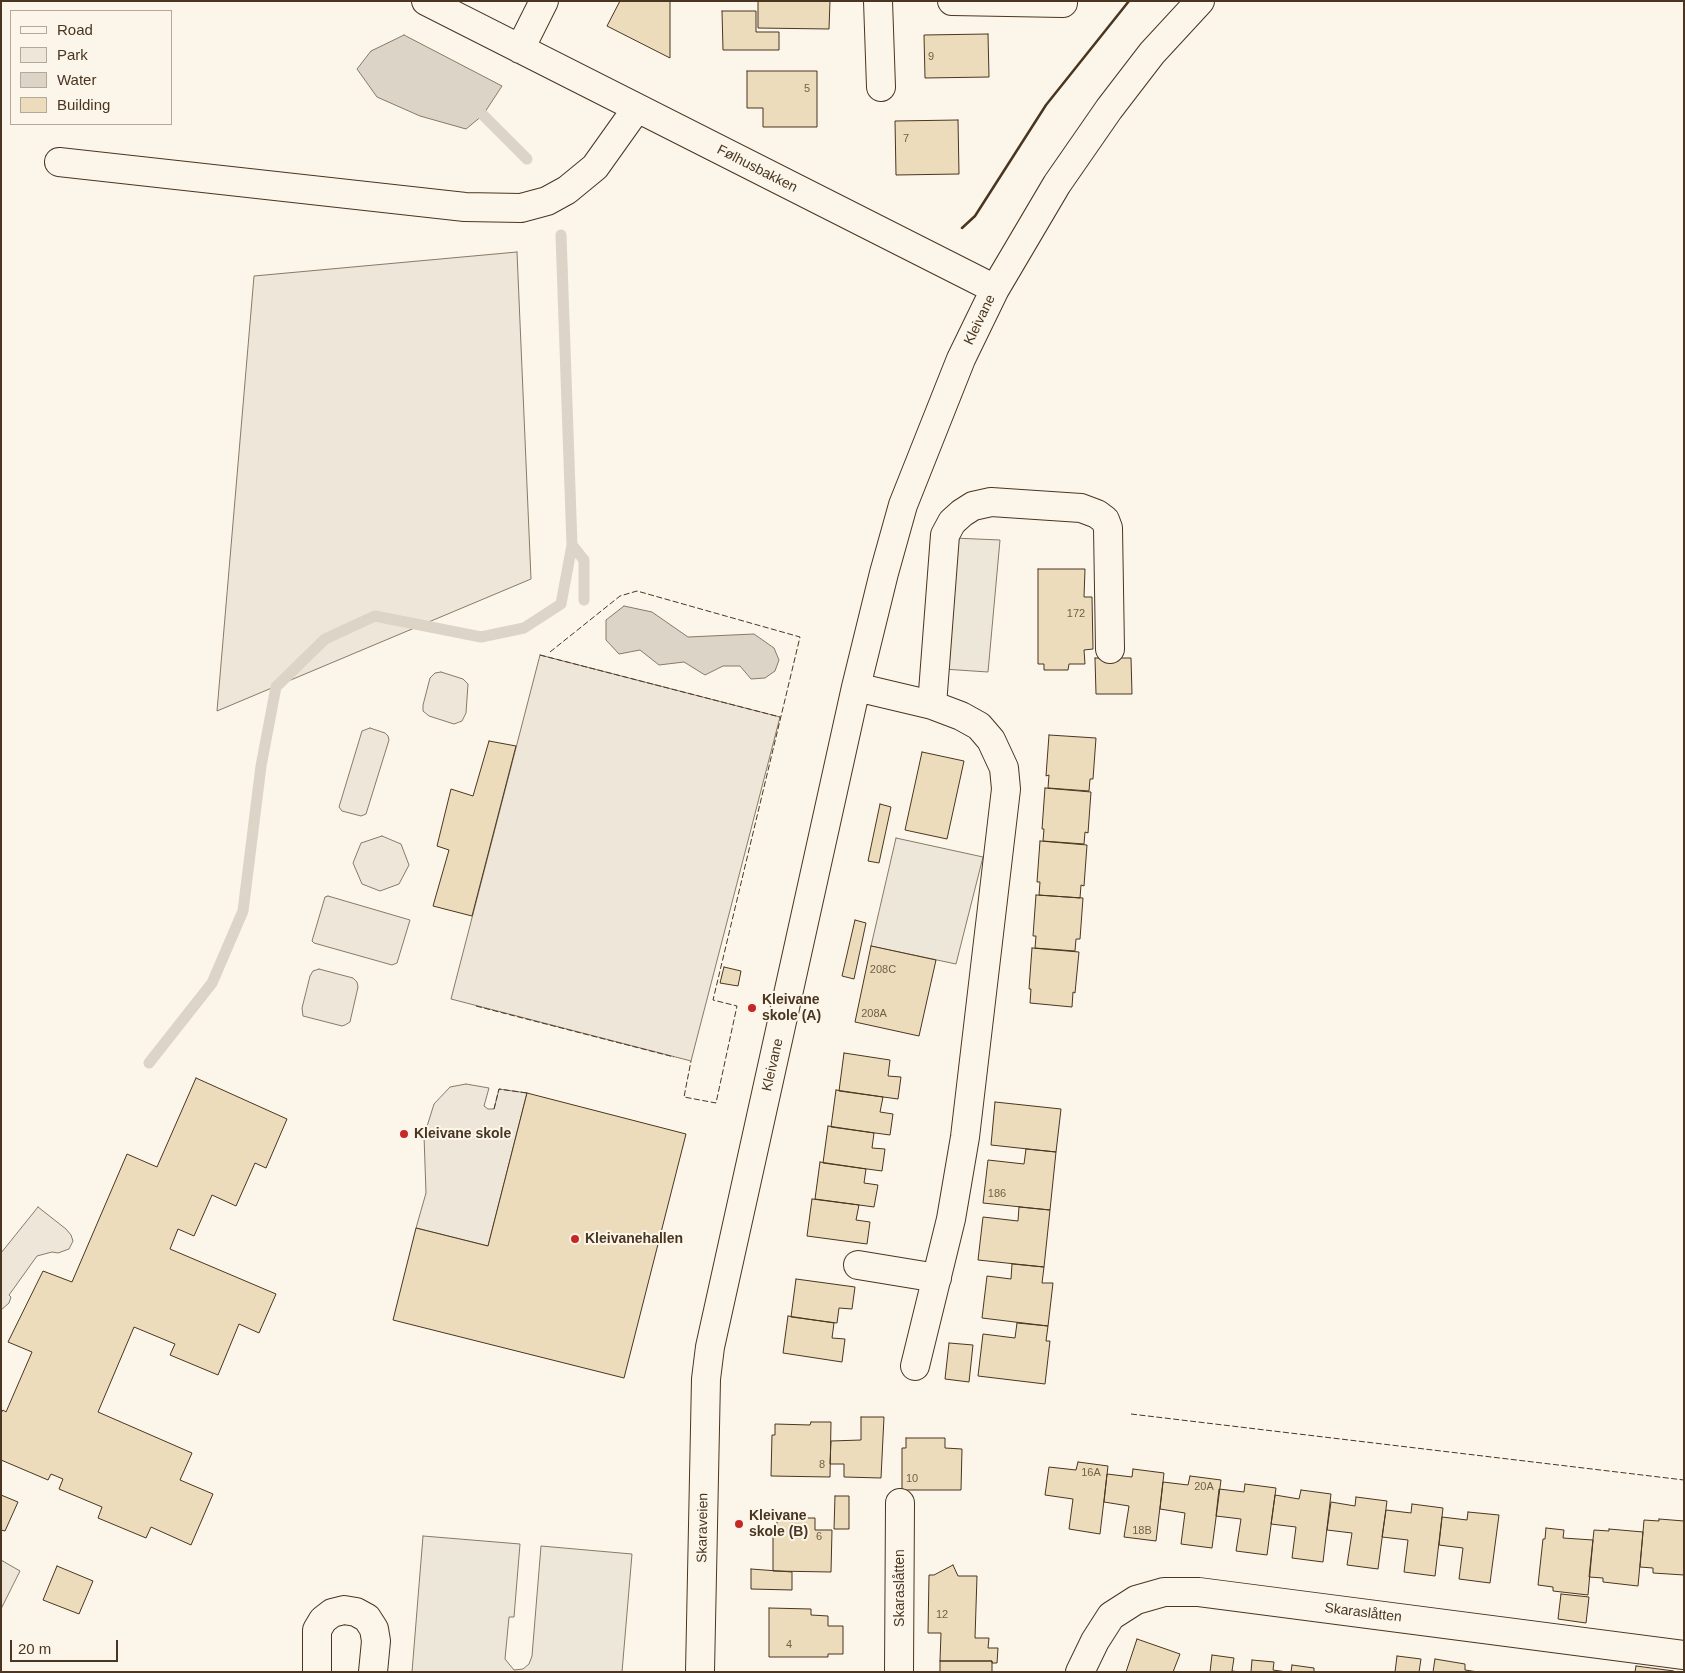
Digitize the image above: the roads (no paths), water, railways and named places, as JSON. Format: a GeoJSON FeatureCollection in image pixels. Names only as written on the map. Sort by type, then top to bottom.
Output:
{"type":"FeatureCollection","features":[{"type":"Feature","properties":{"kind":"street","name":"Følhusbakken"},"geometry":{"type":"LineString","coordinates":[[426,1],[994,289]]}},
{"type":"Feature","properties":{"kind":"street"},"geometry":{"type":"LineString","coordinates":[[520,49],[544,1]]}},
{"type":"Feature","properties":{"kind":"street"},"geometry":{"type":"LineString","coordinates":[[878,1],[881,87]]}},
{"type":"Feature","properties":{"kind":"street"},"geometry":{"type":"LineString","coordinates":[[952,1],[1062,3]]}},
{"type":"Feature","properties":{"kind":"street","name":"Kleivane"},"geometry":{"type":"LineString","coordinates":[[706,1385],[710,1347],[720,1300],[856,687],[903,505],[961,359],[994,289],[1057,184],[1109,109],[1152,53],[1200,1]]}},
{"type":"Feature","properties":{"kind":"street"},"geometry":{"type":"LineString","coordinates":[[59,162],[465,207],[521,208],[547,201],[567,190],[595,167],[637,108]]}},
{"type":"Feature","properties":{"kind":"street"},"geometry":{"type":"LineString","coordinates":[[932,705],[946,535],[952,522],[973,506],[991,502],[1081,508],[1097,514],[1105,520],[1108,528],[1110,649]]}},
{"type":"Feature","properties":{"kind":"street"},"geometry":{"type":"LineString","coordinates":[[856,687],[932,705],[961,716],[978,726],[991,740],[1004,768],[1006,789],[965,1137],[952,1219],[915,1366]]}},
{"type":"Feature","properties":{"kind":"street"},"geometry":{"type":"LineString","coordinates":[[858,1265],[937,1278]]}},
{"type":"Feature","properties":{"kind":"street","name":"Skaraveien"},"geometry":{"type":"LineString","coordinates":[[700,1672],[706,1385]]}},
{"type":"Feature","properties":{"kind":"street","name":"Skaraslåtten"},"geometry":{"type":"LineString","coordinates":[[899,1672],[900,1503]]}},
{"type":"Feature","properties":{"kind":"street","name":"Skaraslåtten"},"geometry":{"type":"LineString","coordinates":[[1080,1672],[1095,1641],[1111,1616],[1136,1600],[1164,1592],[1199,1592],[1684,1655]]}},
{"type":"Feature","properties":{"kind":"street"},"geometry":{"type":"LineString","coordinates":[[317,1672],[317,1630],[323,1620],[332,1613],[344,1610],[356,1612],[367,1618],[374,1629],[376,1642],[373,1672]]}},
{"type":"Feature","properties":{"kind":"water"},"geometry":{"type":"Polygon","coordinates":[[[404,35],[502,86],[483,115],[466,129],[420,116],[377,97],[357,69],[371,51],[404,35]]]}},
{"type":"Feature","properties":{"kind":"water"},"geometry":{"type":"Polygon","coordinates":[[[624,606],[652,612],[688,637],[754,634],[774,648],[779,660],[775,671],[765,678],[751,679],[740,666],[723,666],[705,675],[684,662],[659,665],[640,650],[619,654],[606,640],[606,620],[624,606]]]}},
{"type":"Feature","properties":{"kind":"waterway"},"geometry":{"type":"LineString","coordinates":[[483,115],[527,159]]}},
{"type":"Feature","properties":{"kind":"waterway"},"geometry":{"type":"LineString","coordinates":[[149,1063],[212,983],[243,911],[261,766],[276,687],[325,639],[375,616],[481,637],[524,628],[561,604],[572,545],[561,235]]}},
{"type":"Feature","properties":{"kind":"waterway"},"geometry":{"type":"LineString","coordinates":[[572,545],[584,560],[584,600]]}},
{"type":"Feature","properties":{"kind":"place","name":"Kleivane skole (A)"},"geometry":{"type":"Point","coordinates":[752,1008]}},
{"type":"Feature","properties":{"kind":"place","name":"Kleivane skole"},"geometry":{"type":"Point","coordinates":[404,1134]}},
{"type":"Feature","properties":{"kind":"place","name":"Kleivanehallen"},"geometry":{"type":"Point","coordinates":[575,1239]}},
{"type":"Feature","properties":{"kind":"place","name":"Kleivane skole (B)"},"geometry":{"type":"Point","coordinates":[739,1524]}}]}
